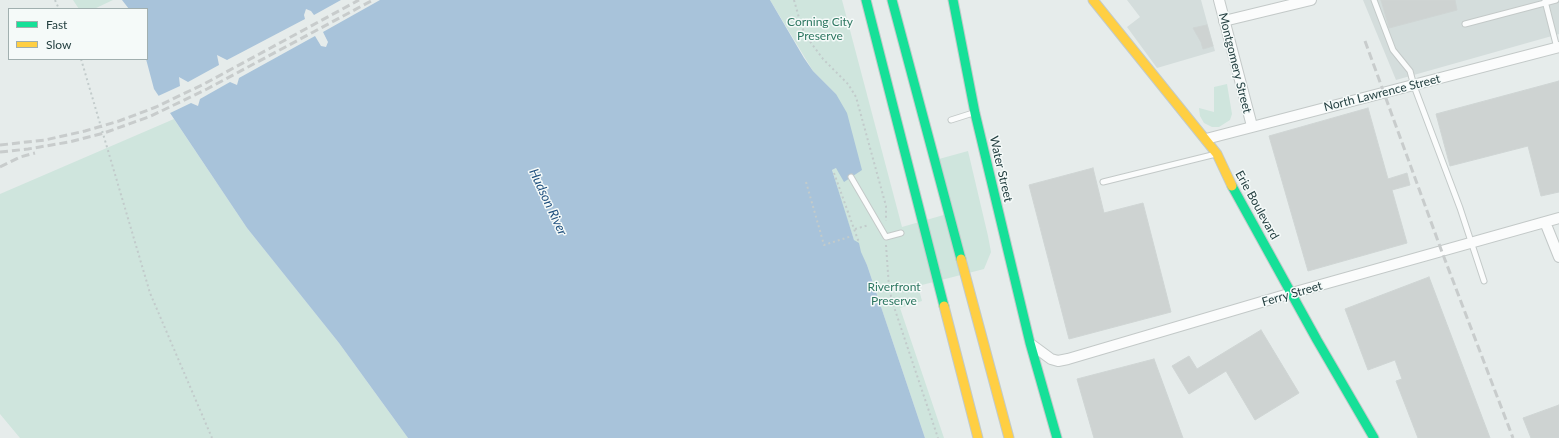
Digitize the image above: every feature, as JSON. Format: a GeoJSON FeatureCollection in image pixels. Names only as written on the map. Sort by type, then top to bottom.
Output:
{"type":"FeatureCollection","features":[{"type":"Feature","properties":{"kind":"main road"},"geometry":{"type":"LineString","coordinates":[[859,0],[884,76]]}},
{"type":"Feature","properties":{"kind":"main road"},"geometry":{"type":"LineString","coordinates":[[866,0],[884,76],[978,438]]}},
{"type":"Feature","properties":{"kind":"main road"},"geometry":{"type":"LineString","coordinates":[[892,0],[1009,438]]}},
{"type":"Feature","properties":{"kind":"main road"},"geometry":{"type":"LineString","coordinates":[[902,0],[921,112]]}},
{"type":"Feature","properties":{"kind":"main road","name":"Water Street"},"geometry":{"type":"LineString","coordinates":[[953,0],[975,113],[1030,343],[1057,438]]}},
{"type":"Feature","properties":{"kind":"main road","name":"Erie Boulevard"},"geometry":{"type":"LineString","coordinates":[[1093,0],[1217,154],[1228,179],[1317,340],[1374,438]]}},
{"type":"Feature","properties":{"kind":"street","name":"Montgomery Street"},"geometry":{"type":"LineString","coordinates":[[1219,0],[1252,126]]}},
{"type":"Feature","properties":{"kind":"street"},"geometry":{"type":"LineString","coordinates":[[1224,21],[1311,0]]}},
{"type":"Feature","properties":{"kind":"street","name":"North Lawrence Street"},"geometry":{"type":"LineString","coordinates":[[1206,139],[1252,126],[1414,86],[1558,47]]}},
{"type":"Feature","properties":{"kind":"street","name":"Ferry Street"},"geometry":{"type":"LineString","coordinates":[[1030,343],[1051,359],[1058,361],[1068,359],[1292,293],[1472,244],[1559,218]]}},
{"type":"Feature","properties":{"kind":"street"},"geometry":{"type":"LineString","coordinates":[[1545,222],[1559,257]]}},
{"type":"Feature","properties":{"kind":"lane"},"geometry":{"type":"LineString","coordinates":[[1374,0],[1393,50],[1410,71],[1414,86],[1460,208],[1484,280]]}},
{"type":"Feature","properties":{"kind":"lane"},"geometry":{"type":"LineString","coordinates":[[1465,24],[1545,1],[1556,0]]}},
{"type":"Feature","properties":{"kind":"lane"},"geometry":{"type":"LineString","coordinates":[[1545,1],[1558,47]]}},
{"type":"Feature","properties":{"kind":"lane"},"geometry":{"type":"LineString","coordinates":[[951,120],[975,113]]}},
{"type":"Feature","properties":{"kind":"lane"},"geometry":{"type":"LineString","coordinates":[[1103,182],[1217,154]]}},
{"type":"Feature","properties":{"kind":"lane"},"geometry":{"type":"LineString","coordinates":[[851,177],[886,237],[901,233]]}},
{"type":"Feature","properties":{"kind":"path"},"geometry":{"type":"LineString","coordinates":[[81,60],[150,293],[212,438]]}},
{"type":"Feature","properties":{"kind":"path"},"geometry":{"type":"LineString","coordinates":[[834,173],[855,228],[858,240],[860,241]]}},
{"type":"Feature","properties":{"kind":"path"},"geometry":{"type":"LineString","coordinates":[[806,182],[824,245],[852,236]]}},
{"type":"Feature","properties":{"kind":"path"},"geometry":{"type":"LineString","coordinates":[[855,228],[877,222]]}},
{"type":"Feature","properties":{"kind":"shaded area"},"geometry":{"type":"Polygon","coordinates":[[[1127,0],[1201,0],[1215,51],[1157,68],[1127,27],[1140,17],[1127,0]]]}},
{"type":"Feature","properties":{"kind":"shaded area"},"geometry":{"type":"Polygon","coordinates":[[[1363,0],[1559,0],[1559,34],[1396,80],[1363,0]]]}},
{"type":"Feature","properties":{"kind":"green space"},"geometry":{"type":"Polygon","coordinates":[[[73,0],[113,0],[96,8],[78,8],[73,0]]]}},
{"type":"Feature","properties":{"kind":"green space"},"geometry":{"type":"Polygon","coordinates":[[[770,0],[842,0],[902,227],[954,212],[939,159],[968,151],[991,252],[984,269],[918,286],[922,301],[900,308],[944,438],[925,438],[867,265],[854,240],[844,210],[832,170],[836,168],[836,94],[813,71],[770,0]]]}},
{"type":"Feature","properties":{"kind":"green space"},"geometry":{"type":"Polygon","coordinates":[[[1227,84],[1232,114],[1230,120],[1219,127],[1212,127],[1204,123],[1200,116],[1199,108],[1214,112],[1214,87],[1227,84]]]}},
{"type":"Feature","properties":{"kind":"green space"},"geometry":{"type":"Polygon","coordinates":[[[174,119],[247,228],[339,343],[408,438],[20,438],[0,414],[0,194],[174,119]]]}},
{"type":"Feature","properties":{"kind":"water","name":"Hudson River"},"geometry":{"type":"Polygon","coordinates":[[[122,0],[770,0],[804,58],[813,71],[836,94],[847,113],[862,170],[844,182],[836,168],[832,170],[854,240],[859,243],[867,265],[925,438],[408,438],[339,343],[247,228],[154,89],[146,60],[148,60],[148,8],[128,8],[122,0]]]}},
{"type":"Feature","properties":{"kind":"pier"},"geometry":{"type":"Polygon","coordinates":[[[341,0],[380,0],[323,32],[328,42],[326,47],[321,46],[315,36],[239,78],[237,85],[230,82],[200,99],[198,106],[191,103],[168,114],[156,97],[180,86],[179,77],[188,82],[219,65],[217,55],[227,60],[305,19],[304,15],[306,9],[311,11],[314,15],[341,0]]]}},
{"type":"Feature","properties":{"kind":"building"},"geometry":{"type":"Polygon","coordinates":[[[1381,0],[1455,0],[1457,10],[1389,28],[1381,0]]]}},
{"type":"Feature","properties":{"kind":"building"},"geometry":{"type":"Polygon","coordinates":[[[1207,25],[1213,46],[1203,49],[1201,42],[1193,28],[1207,25]]]}},
{"type":"Feature","properties":{"kind":"building"},"geometry":{"type":"Polygon","coordinates":[[[1559,81],[1559,192],[1541,196],[1528,146],[1450,166],[1436,114],[1559,81]]]}},
{"type":"Feature","properties":{"kind":"building"},"geometry":{"type":"Polygon","coordinates":[[[1368,108],[1388,179],[1407,173],[1410,185],[1392,190],[1407,243],[1308,271],[1269,136],[1368,108]]]}},
{"type":"Feature","properties":{"kind":"building"},"geometry":{"type":"Polygon","coordinates":[[[1093,168],[1104,213],[1143,203],[1171,312],[1069,339],[1029,185],[1093,168]]]}},
{"type":"Feature","properties":{"kind":"building"},"geometry":{"type":"Polygon","coordinates":[[[1429,277],[1490,438],[1418,438],[1396,381],[1402,379],[1395,360],[1368,370],[1345,309],[1429,277]]]}},
{"type":"Feature","properties":{"kind":"building"},"geometry":{"type":"Polygon","coordinates":[[[1261,330],[1299,393],[1255,420],[1226,371],[1189,394],[1172,366],[1189,356],[1197,369],[1261,330]]]}},
{"type":"Feature","properties":{"kind":"building"},"geometry":{"type":"Polygon","coordinates":[[[1154,359],[1183,438],[1094,438],[1077,379],[1154,359]]]}},
{"type":"Feature","properties":{"kind":"building"},"geometry":{"type":"Polygon","coordinates":[[[1559,405],[1559,438],[1531,438],[1523,418],[1559,405]]]}},
{"type":"Feature","properties":{"kind":"railway"},"geometry":{"type":"LineString","coordinates":[[0,145],[45,140],[85,131],[119,121],[156,107],[204,84],[359,0]]}},
{"type":"Feature","properties":{"kind":"railway"},"geometry":{"type":"LineString","coordinates":[[0,152],[69,142],[104,133],[151,116],[207,89],[373,0]]}},
{"type":"Feature","properties":{"kind":"railway"},"geometry":{"type":"LineString","coordinates":[[1365,41],[1442,252],[1513,438]]}},
{"type":"Feature","properties":{"kind":"railway"},"geometry":{"type":"LineString","coordinates":[[0,167],[20,157],[35,153]]}},
{"type":"Feature","properties":{"kind":"traffic: fast"},"geometry":{"type":"LineString","coordinates":[[866,0],[944,306]]}},
{"type":"Feature","properties":{"kind":"traffic: fast"},"geometry":{"type":"LineString","coordinates":[[892,0],[961,259]]}},
{"type":"Feature","properties":{"kind":"traffic: fast"},"geometry":{"type":"LineString","coordinates":[[953,0],[975,113],[1030,343]]}},
{"type":"Feature","properties":{"kind":"traffic: fast"},"geometry":{"type":"LineString","coordinates":[[1232,186],[1317,340],[1374,438]]}},
{"type":"Feature","properties":{"kind":"traffic: fast"},"geometry":{"type":"LineString","coordinates":[[1030,343],[1057,438]]}},
{"type":"Feature","properties":{"kind":"traffic: slow"},"geometry":{"type":"LineString","coordinates":[[1093,0],[1217,154],[1232,186]]}},
{"type":"Feature","properties":{"kind":"traffic: slow"},"geometry":{"type":"LineString","coordinates":[[961,259],[1009,438]]}},
{"type":"Feature","properties":{"kind":"traffic: slow"},"geometry":{"type":"LineString","coordinates":[[944,306],[978,438]]}},
{"type":"Feature","properties":{"kind":"park label","name":"Corning City Preserve"},"geometry":{"type":"Point","coordinates":[820,29]}},
{"type":"Feature","properties":{"kind":"park label","name":"Riverfront Preserve"},"geometry":{"type":"Point","coordinates":[894,294]}}]}
